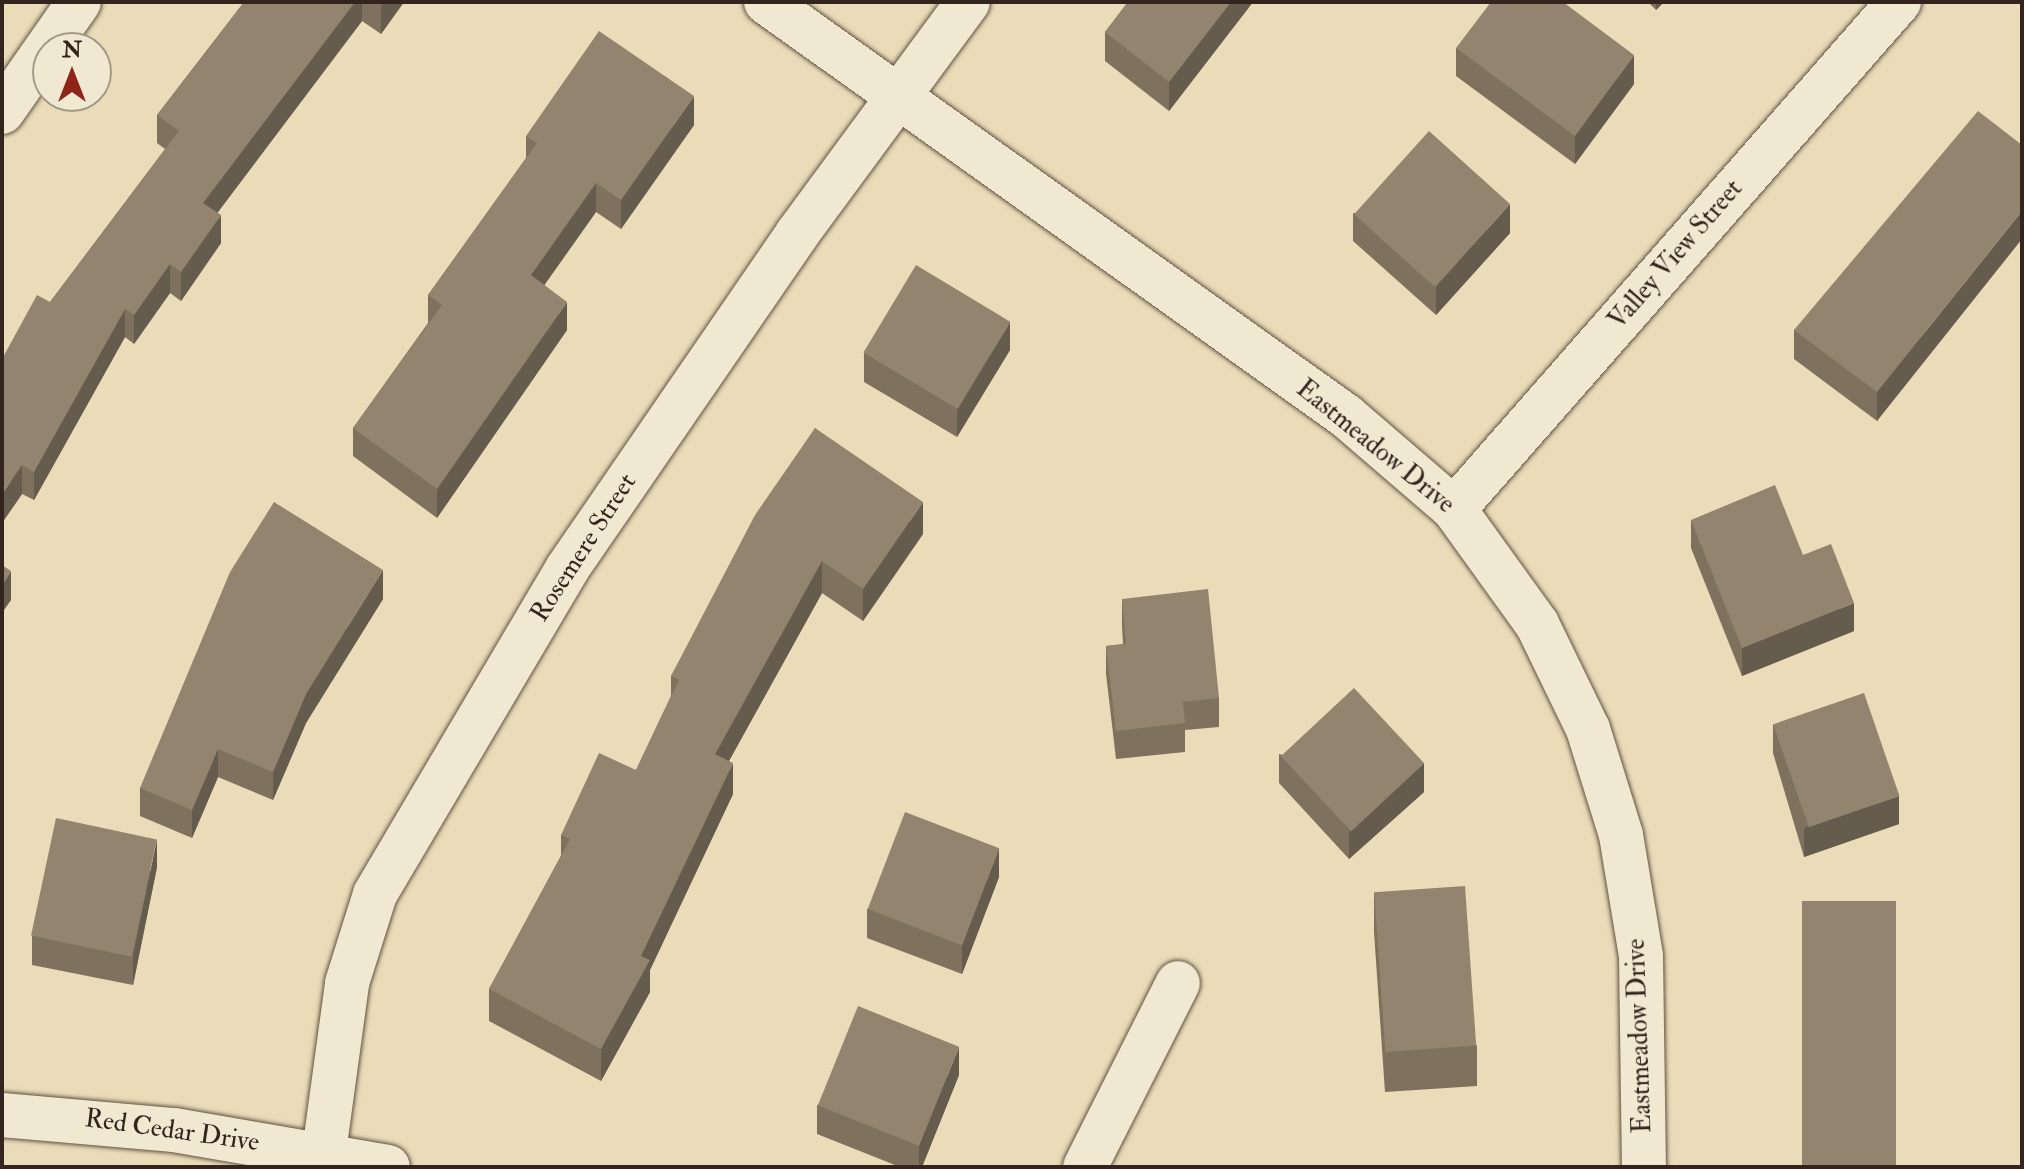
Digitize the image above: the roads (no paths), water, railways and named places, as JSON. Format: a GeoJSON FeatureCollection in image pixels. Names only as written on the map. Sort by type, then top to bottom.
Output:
{"type":"FeatureCollection","features":[{"type":"Feature","properties":{"kind":"street"},"geometry":{"type":"LineString","coordinates":[[2,112],[79,2]]}},
{"type":"Feature","properties":{"kind":"street","name":"Eastmeadow Drive"},"geometry":{"type":"LineString","coordinates":[[766,2],[1346,416],[1454,509],[1537,624],[1588,729],[1621,835],[1641,956],[1644,1167]]}},
{"type":"Feature","properties":{"kind":"street","name":"Rosemere Street"},"geometry":{"type":"LineString","coordinates":[[324,1152],[347,983],[375,894],[567,569],[968,2]]}},
{"type":"Feature","properties":{"kind":"street","name":"Valley View Street"},"geometry":{"type":"LineString","coordinates":[[1454,509],[1899,2]]}},
{"type":"Feature","properties":{"kind":"street"},"geometry":{"type":"LineString","coordinates":[[1085,1167],[1178,983]]}},
{"type":"Feature","properties":{"kind":"street","name":"Red Cedar Drive"},"geometry":{"type":"LineString","coordinates":[[2,1115],[324,1152],[388,1167]]}}]}
